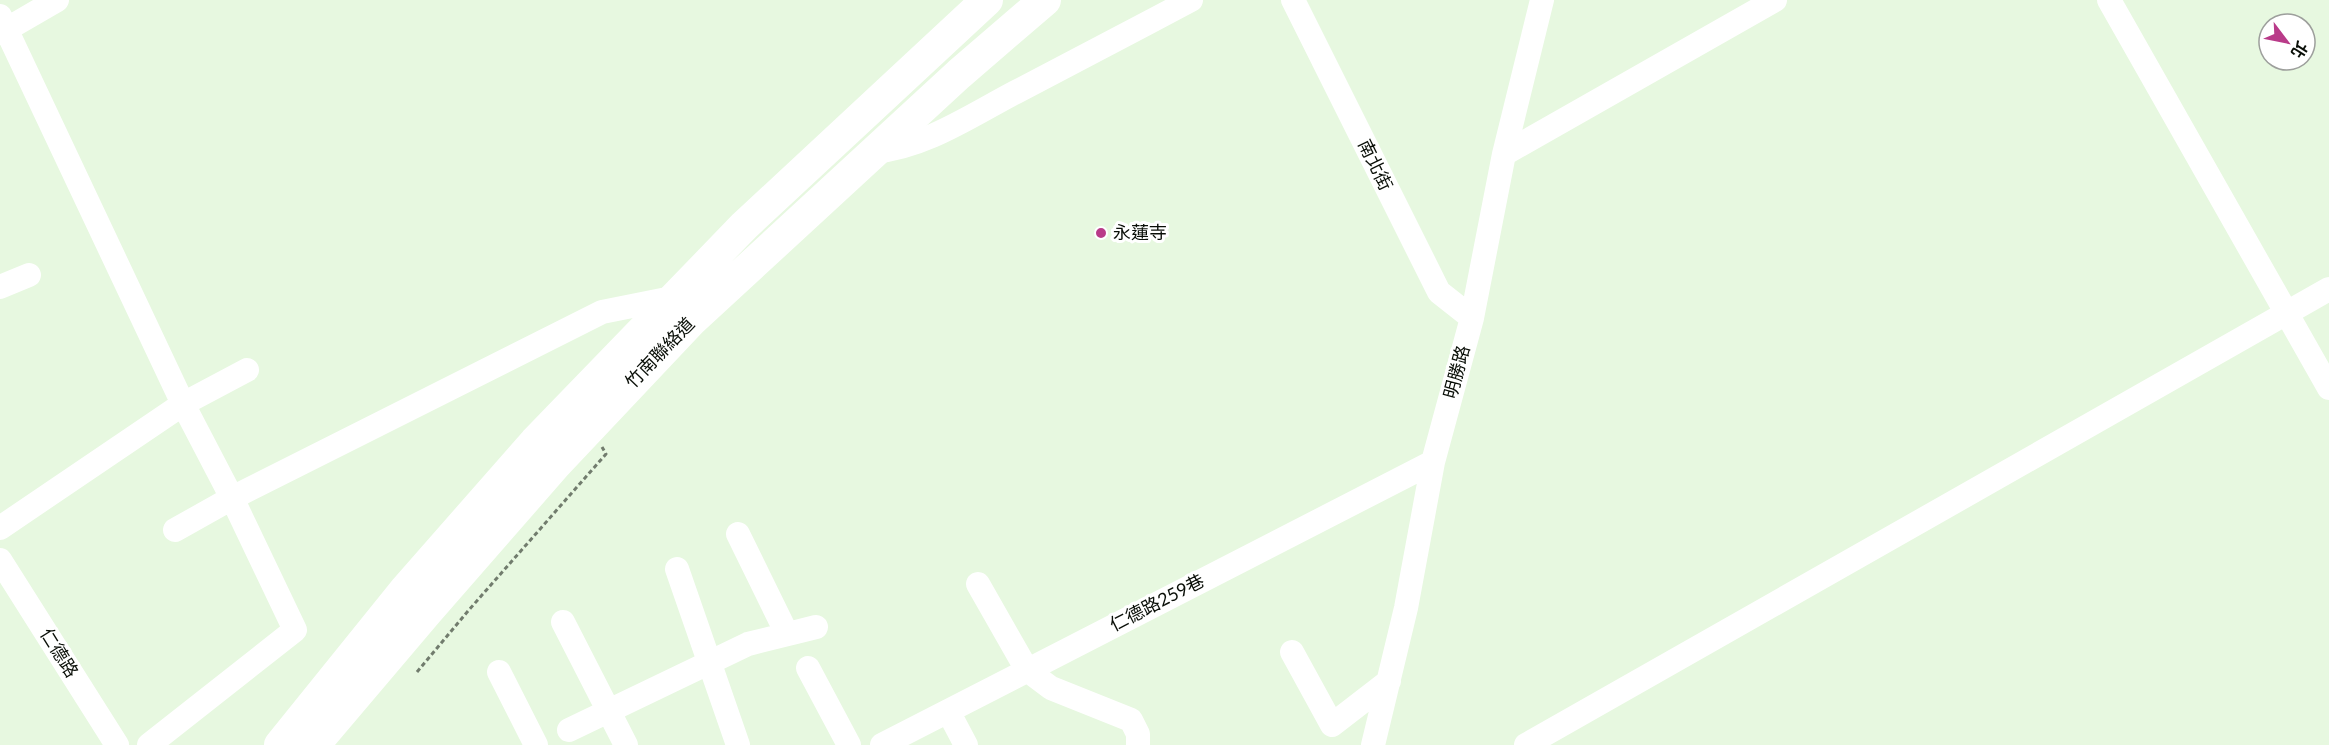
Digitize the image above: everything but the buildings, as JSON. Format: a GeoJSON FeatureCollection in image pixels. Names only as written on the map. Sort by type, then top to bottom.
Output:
{"type":"FeatureCollection","features":[{"type":"Feature","properties":{"kind":"main road","name":"竹南聯絡道"},"geometry":{"type":"LineString","coordinates":[[314,745],[426,613],[591,427],[744,226],[987,0]]}},
{"type":"Feature","properties":{"kind":"main road","name":"竹南聯絡道"},"geometry":{"type":"LineString","coordinates":[[280,745],[405,590],[535,442],[681,310],[873,152],[1045,0]]}},
{"type":"Feature","properties":{"kind":"street"},"geometry":{"type":"LineString","coordinates":[[57,0],[2,26],[183,404],[232,498],[295,630],[149,745]]}},
{"type":"Feature","properties":{"kind":"street"},"geometry":{"type":"LineString","coordinates":[[873,152],[887,151],[918,141],[983,110],[1191,0]]}},
{"type":"Feature","properties":{"kind":"street","name":"南北街"},"geometry":{"type":"LineString","coordinates":[[1293,0],[1439,292],[1472,318]]}},
{"type":"Feature","properties":{"kind":"street","name":"明勝路"},"geometry":{"type":"LineString","coordinates":[[1373,745],[1406,608],[1433,462],[1472,318],[1504,154],[1542,0]]}},
{"type":"Feature","properties":{"kind":"street"},"geometry":{"type":"LineString","coordinates":[[1504,154],[1775,0]]}},
{"type":"Feature","properties":{"kind":"street"},"geometry":{"type":"LineString","coordinates":[[2109,0],[2329,388]]}},
{"type":"Feature","properties":{"kind":"street"},"geometry":{"type":"LineString","coordinates":[[959,74],[956,93],[958,103],[964,110],[983,110]]}},
{"type":"Feature","properties":{"kind":"street"},"geometry":{"type":"LineString","coordinates":[[0,287],[29,275]]}},
{"type":"Feature","properties":{"kind":"street"},"geometry":{"type":"LineString","coordinates":[[1526,745],[2329,289]]}},
{"type":"Feature","properties":{"kind":"street"},"geometry":{"type":"LineString","coordinates":[[175,530],[232,498],[602,312],[681,310]]}},
{"type":"Feature","properties":{"kind":"street"},"geometry":{"type":"LineString","coordinates":[[0,528],[183,404],[247,370]]}},
{"type":"Feature","properties":{"kind":"street","name":"仁德路259巷"},"geometry":{"type":"LineString","coordinates":[[882,745],[1433,462]]}},
{"type":"Feature","properties":{"kind":"street"},"geometry":{"type":"LineString","coordinates":[[738,534],[787,634]]}},
{"type":"Feature","properties":{"kind":"street","name":"仁德路"},"geometry":{"type":"LineString","coordinates":[[0,560],[117,745]]}},
{"type":"Feature","properties":{"kind":"street"},"geometry":{"type":"LineString","coordinates":[[678,568],[738,745]]}},
{"type":"Feature","properties":{"kind":"street"},"geometry":{"type":"LineString","coordinates":[[978,584],[1027,670],[1051,688],[1131,720],[1138,734],[1138,745]]}},
{"type":"Feature","properties":{"kind":"street"},"geometry":{"type":"LineString","coordinates":[[563,622],[626,745]]}},
{"type":"Feature","properties":{"kind":"street"},"geometry":{"type":"LineString","coordinates":[[569,729],[748,644],[816,627]]}},
{"type":"Feature","properties":{"kind":"street"},"geometry":{"type":"LineString","coordinates":[[1292,652],[1332,725],[1389,681]]}},
{"type":"Feature","properties":{"kind":"street"},"geometry":{"type":"LineString","coordinates":[[808,668],[849,745]]}},
{"type":"Feature","properties":{"kind":"street"},"geometry":{"type":"LineString","coordinates":[[499,672],[536,745]]}},
{"type":"Feature","properties":{"kind":"street"},"geometry":{"type":"LineString","coordinates":[[948,711],[966,745]]}},
{"type":"Feature","properties":{"kind":"path"},"geometry":{"type":"LineString","coordinates":[[417,672],[606,454],[591,427]]}},
{"type":"Feature","properties":{"kind":"place","name":"永蓮寺"},"geometry":{"type":"Point","coordinates":[1101,233]}}]}
